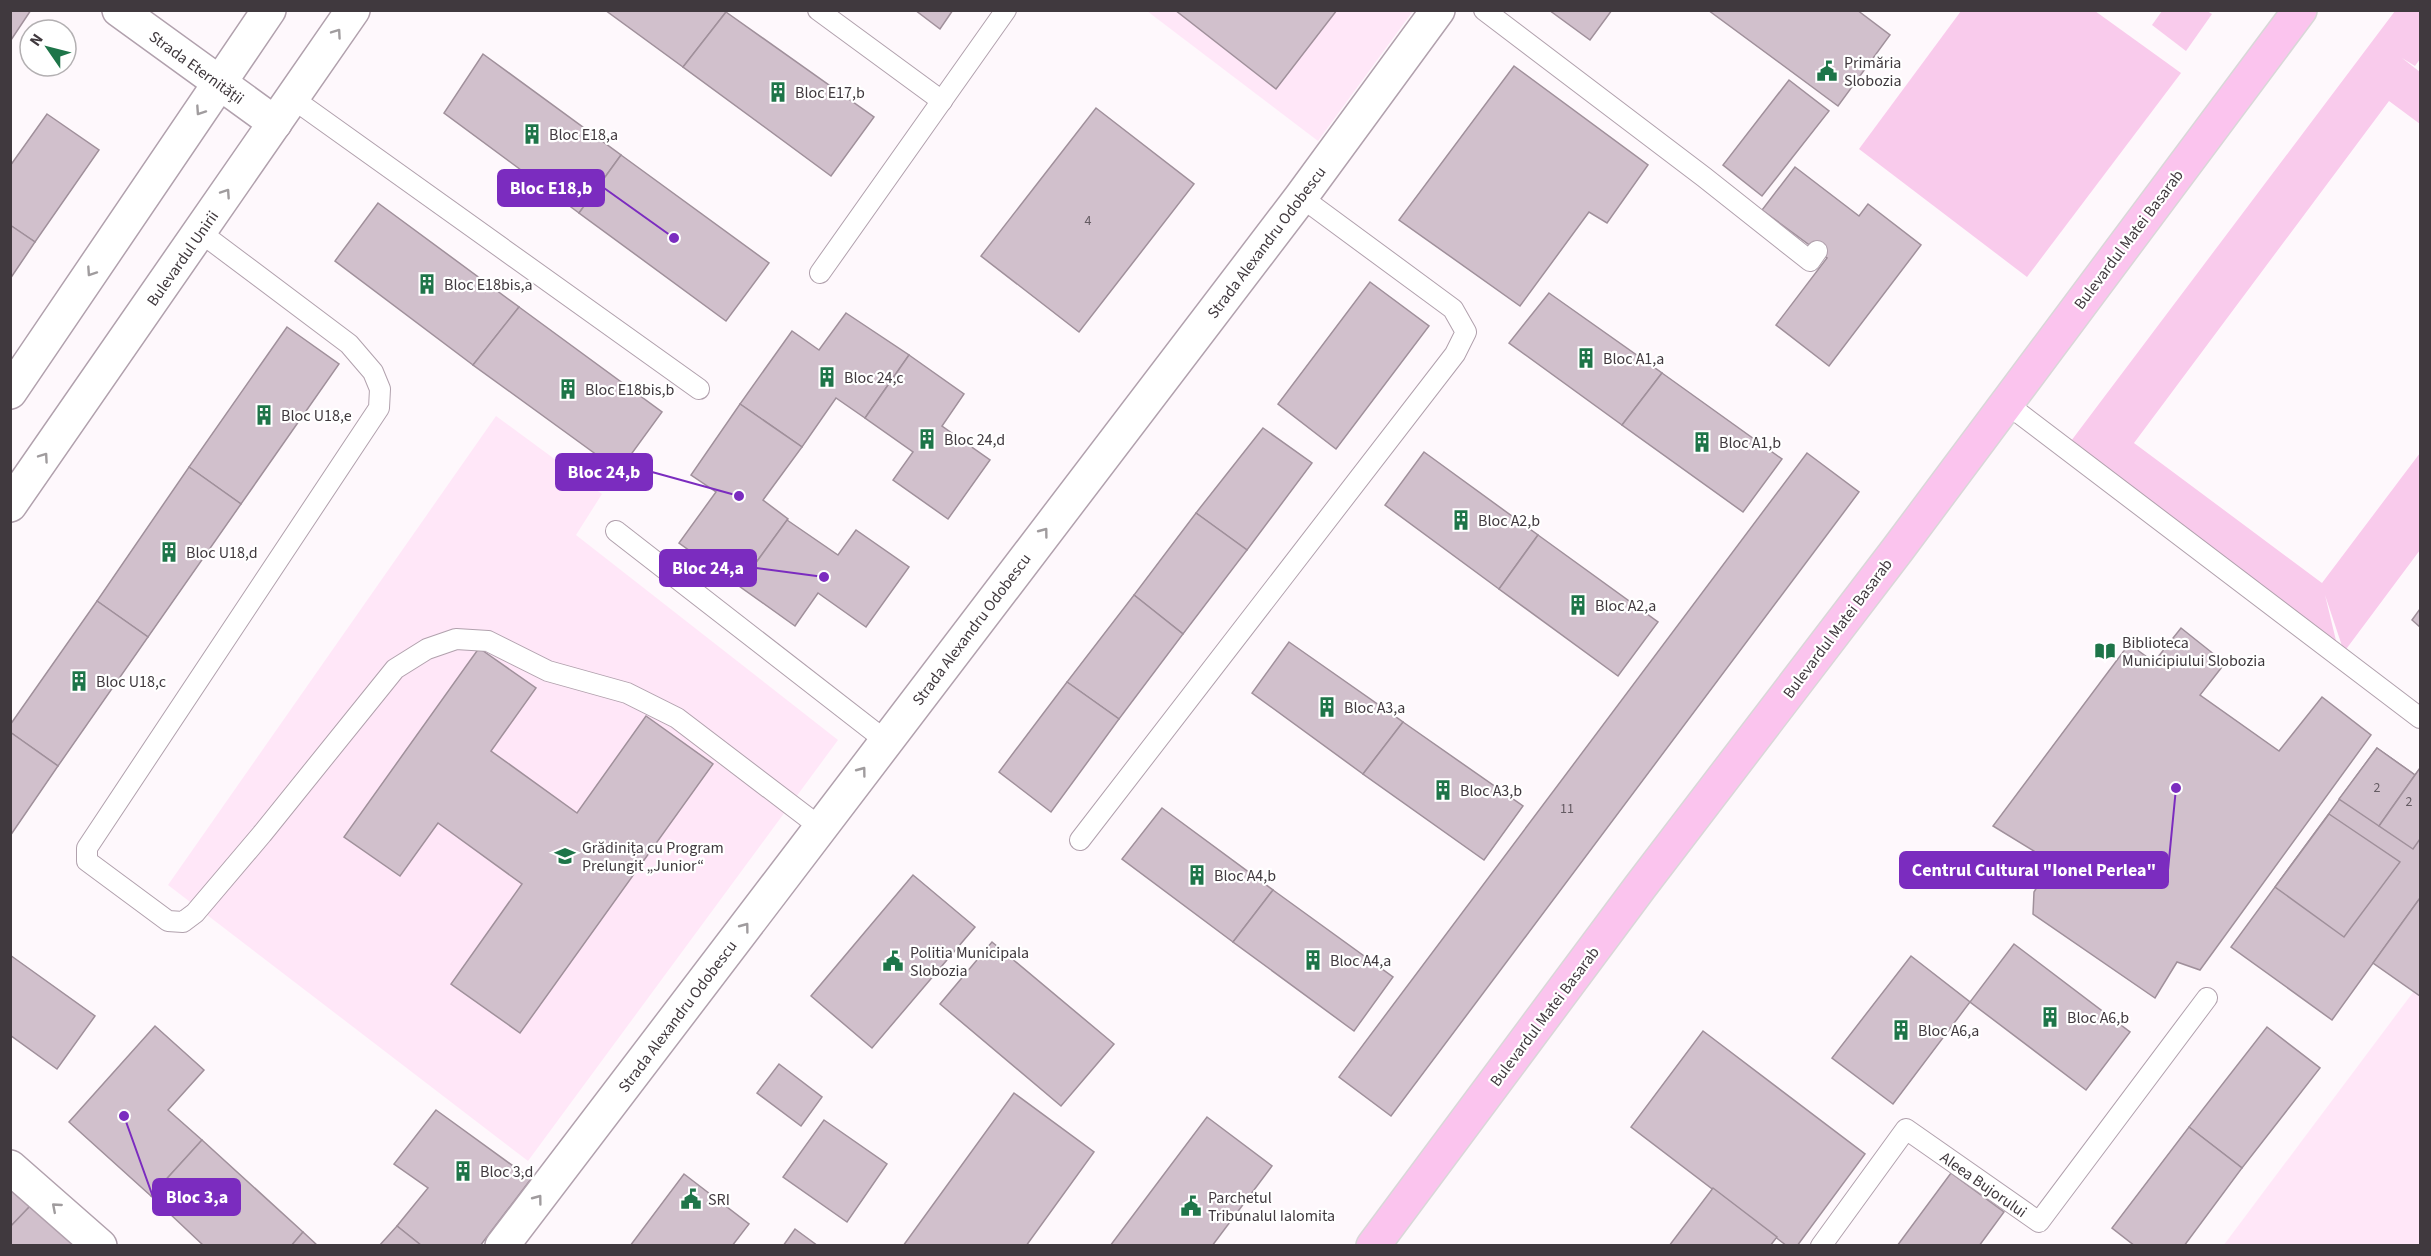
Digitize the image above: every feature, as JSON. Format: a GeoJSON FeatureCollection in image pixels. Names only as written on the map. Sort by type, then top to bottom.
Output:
{"type":"FeatureCollection","features":[{"type":"Feature","properties":{"kind":"main road","name":"Bulevardul Matei Basarab"},"geometry":{"type":"LineString","coordinates":[[1373,1245],[1640,887],[2007,404],[2300,10]]}},
{"type":"Feature","properties":{"kind":"street","name":"Strada Eternității"},"geometry":{"type":"LineString","coordinates":[[119,10],[219,83],[284,111]]}},
{"type":"Feature","properties":{"kind":"street"},"geometry":{"type":"LineString","coordinates":[[10,392],[269,10]]}},
{"type":"Feature","properties":{"kind":"street","name":"Bulevardul Unirii"},"geometry":{"type":"LineString","coordinates":[[10,505],[353,10]]}},
{"type":"Feature","properties":{"kind":"street","name":"Strada Alexandru Odobescu"},"geometry":{"type":"LineString","coordinates":[[502,1245],[1301,197],[1438,10]]}},
{"type":"Feature","properties":{"kind":"street"},"geometry":{"type":"LineString","coordinates":[[10,1167],[100,1245]]}},
{"type":"Feature","properties":{"kind":"lane"},"geometry":{"type":"LineString","coordinates":[[818,10],[942,101]]}},
{"type":"Feature","properties":{"kind":"lane"},"geometry":{"type":"LineString","coordinates":[[820,273],[1006,10]]}},
{"type":"Feature","properties":{"kind":"lane"},"geometry":{"type":"LineString","coordinates":[[1484,10],[1704,177],[1810,261],[1817,251]]}},
{"type":"Feature","properties":{"kind":"lane"},"geometry":{"type":"LineString","coordinates":[[284,111],[699,389]]}},
{"type":"Feature","properties":{"kind":"lane"},"geometry":{"type":"LineString","coordinates":[[1080,840],[1455,354],[1466,332],[1453,309],[1301,197]]}},
{"type":"Feature","properties":{"kind":"lane"},"geometry":{"type":"LineString","coordinates":[[200,232],[349,344],[373,372],[380,389],[379,408],[87,848],[87,861],[168,921],[183,922],[195,913],[262,834],[394,669],[427,649],[456,639],[488,641],[548,671],[627,693],[677,718],[820,827]]}},
{"type":"Feature","properties":{"kind":"lane"},"geometry":{"type":"LineString","coordinates":[[2007,404],[2421,718]]}},
{"type":"Feature","properties":{"kind":"lane"},"geometry":{"type":"LineString","coordinates":[[616,531],[886,741]]}},
{"type":"Feature","properties":{"kind":"lane","name":"Aleea Bujorului"},"geometry":{"type":"LineString","coordinates":[[1821,1245],[1906,1129],[2039,1222],[2207,998]]}},
{"type":"Feature","properties":{"kind":"shaded area"},"geometry":{"type":"Polygon","coordinates":[[[1147,11],[1413,11],[1318,141],[1147,11]]]}},
{"type":"Feature","properties":{"kind":"shaded area"},"geometry":{"type":"Polygon","coordinates":[[[1961,11],[2095,11],[2181,73],[2027,277],[1859,149],[1961,11]]]}},
{"type":"Feature","properties":{"kind":"shaded area"},"geometry":{"type":"Polygon","coordinates":[[[2162,11],[2207,11],[2212,14],[2186,51],[2152,25],[2162,11]]]}},
{"type":"Feature","properties":{"kind":"shaded area"},"geometry":{"type":"Polygon","coordinates":[[[2395,11],[2420,11],[2420,59],[2415,66],[2402,58],[2420,72],[2420,124],[2389,101],[2134,443],[2322,583],[2420,453],[2420,550],[2344,652],[2325,595],[2340,657],[2065,449],[2395,11]]]}},
{"type":"Feature","properties":{"kind":"shaded area"},"geometry":{"type":"Polygon","coordinates":[[[496,416],[602,494],[576,535],[838,740],[528,1161],[168,885],[496,416]]]}},
{"type":"Feature","properties":{"kind":"shaded area"},"geometry":{"type":"Polygon","coordinates":[[[2414,991],[2420,996],[2420,1245],[2223,1246],[2414,991]]]}},
{"type":"Feature","properties":{"kind":"building"},"geometry":{"type":"Polygon","coordinates":[[[10,10],[31,10],[26,18],[18,18],[18,30],[10,39],[10,10]]]}},
{"type":"Feature","properties":{"kind":"building"},"geometry":{"type":"Polygon","coordinates":[[[605,10],[725,10],[726,12],[683,67],[605,10]]]}},
{"type":"Feature","properties":{"kind":"building"},"geometry":{"type":"Polygon","coordinates":[[[915,10],[953,10],[940,29],[915,10]]]}},
{"type":"Feature","properties":{"kind":"building"},"geometry":{"type":"Polygon","coordinates":[[[1175,10],[1337,10],[1276,89],[1175,10]]]}},
{"type":"Feature","properties":{"kind":"building"},"geometry":{"type":"Polygon","coordinates":[[[1549,10],[1612,10],[1590,40],[1549,10]]]}},
{"type":"Feature","properties":{"kind":"building","name":"Primăria Slobozia"},"geometry":{"type":"Polygon","coordinates":[[[1708,10],[1857,10],[1890,35],[1838,106],[1708,10]]]}},
{"type":"Feature","properties":{"kind":"building","name":"Bloc E17,b"},"geometry":{"type":"Polygon","coordinates":[[[726,12],[874,117],[831,176],[683,67],[726,12]]]}},
{"type":"Feature","properties":{"kind":"building","name":"Bloc E18,a"},"geometry":{"type":"Polygon","coordinates":[[[483,54],[621,155],[579,213],[444,113],[483,54]]]}},
{"type":"Feature","properties":{"kind":"building"},"geometry":{"type":"Polygon","coordinates":[[[1514,66],[1648,165],[1607,223],[1589,212],[1520,306],[1399,220],[1514,66]]]}},
{"type":"Feature","properties":{"kind":"building"},"geometry":{"type":"Polygon","coordinates":[[[1789,80],[1829,111],[1762,196],[1723,165],[1789,80]]]}},
{"type":"Feature","properties":{"kind":"building"},"geometry":{"type":"Polygon","coordinates":[[[1096,108],[1194,184],[1079,332],[981,256],[1096,108]]]}},
{"type":"Feature","properties":{"kind":"building"},"geometry":{"type":"Polygon","coordinates":[[[47,114],[99,150],[35,242],[10,225],[10,166],[47,114]]]}},
{"type":"Feature","properties":{"kind":"building"},"geometry":{"type":"Polygon","coordinates":[[[621,155],[769,263],[726,321],[579,213],[621,155]]]}},
{"type":"Feature","properties":{"kind":"building"},"geometry":{"type":"Polygon","coordinates":[[[1795,167],[1859,216],[1868,204],[1921,245],[1829,366],[1776,325],[1827,258],[1762,210],[1795,167]]]}},
{"type":"Feature","properties":{"kind":"building","name":"Bloc E18bis,a"},"geometry":{"type":"Polygon","coordinates":[[[378,203],[519,307],[473,365],[335,261],[378,203]]]}},
{"type":"Feature","properties":{"kind":"building"},"geometry":{"type":"Polygon","coordinates":[[[10,225],[35,242],[10,279],[10,225]]]}},
{"type":"Feature","properties":{"kind":"building"},"geometry":{"type":"Polygon","coordinates":[[[1370,282],[1429,326],[1336,449],[1278,404],[1370,282]]]}},
{"type":"Feature","properties":{"kind":"building","name":"Bloc A1,a"},"geometry":{"type":"Polygon","coordinates":[[[1549,293],[1662,373],[1622,425],[1509,343],[1549,293]]]}},
{"type":"Feature","properties":{"kind":"building","name":"Bloc E18bis,b"},"geometry":{"type":"Polygon","coordinates":[[[519,307],[662,412],[619,471],[473,365],[519,307]]]}},
{"type":"Feature","properties":{"kind":"building","name":"Bloc 24,c"},"geometry":{"type":"Polygon","coordinates":[[[846,313],[909,355],[865,418],[836,398],[802,447],[740,404],[792,331],[819,350],[846,313]]]}},
{"type":"Feature","properties":{"kind":"building","name":"Bloc U18,e"},"geometry":{"type":"Polygon","coordinates":[[[287,327],[339,364],[241,504],[189,467],[287,327]]]}},
{"type":"Feature","properties":{"kind":"building","name":"Bloc 24,d"},"geometry":{"type":"Polygon","coordinates":[[[909,355],[964,394],[942,426],[990,460],[948,519],[893,480],[913,452],[865,418],[909,355]]]}},
{"type":"Feature","properties":{"kind":"building","name":"Bloc A1,b"},"geometry":{"type":"Polygon","coordinates":[[[1662,373],[1782,459],[1743,512],[1622,425],[1662,373]]]}},
{"type":"Feature","properties":{"kind":"building"},"geometry":{"type":"Polygon","coordinates":[[[740,404],[802,447],[763,500],[788,519],[739,586],[679,543],[716,492],[691,475],[740,404]]]}},
{"type":"Feature","properties":{"kind":"building"},"geometry":{"type":"Polygon","coordinates":[[[1263,428],[1312,463],[1247,550],[1196,513],[1263,428]]]}},
{"type":"Feature","properties":{"kind":"building","name":"Bloc A2,b"},"geometry":{"type":"Polygon","coordinates":[[[1424,452],[1538,535],[1499,589],[1385,505],[1424,452]]]}},
{"type":"Feature","properties":{"kind":"building"},"geometry":{"type":"Polygon","coordinates":[[[1807,453],[1859,492],[1391,1116],[1339,1077],[1807,453]]]}},
{"type":"Feature","properties":{"kind":"building","name":"Bloc U18,d"},"geometry":{"type":"Polygon","coordinates":[[[189,467],[241,504],[148,637],[97,601],[189,467]]]}},
{"type":"Feature","properties":{"kind":"building"},"geometry":{"type":"Polygon","coordinates":[[[1196,513],[1247,550],[1183,634],[1134,595],[1196,513]]]}},
{"type":"Feature","properties":{"kind":"building"},"geometry":{"type":"Polygon","coordinates":[[[787,520],[838,555],[856,530],[909,567],[866,627],[818,593],[795,626],[739,586],[787,520]]]}},
{"type":"Feature","properties":{"kind":"building","name":"Bloc A2,a"},"geometry":{"type":"Polygon","coordinates":[[[1538,535],[1658,622],[1618,676],[1499,589],[1538,535]]]}},
{"type":"Feature","properties":{"kind":"building"},"geometry":{"type":"Polygon","coordinates":[[[1134,595],[1183,634],[1119,719],[1067,682],[1134,595]]]}},
{"type":"Feature","properties":{"kind":"building","name":"Bloc U18,c"},"geometry":{"type":"Polygon","coordinates":[[[97,601],[148,637],[58,766],[10,732],[10,725],[97,601]]]}},
{"type":"Feature","properties":{"kind":"building"},"geometry":{"type":"Polygon","coordinates":[[[2420,609],[2420,627],[2412,620],[2420,609]]]}},
{"type":"Feature","properties":{"kind":"building"},"geometry":{"type":"Polygon","coordinates":[[[2181,628],[2225,663],[2200,695],[2279,751],[2322,697],[2371,735],[2200,970],[2177,962],[2155,998],[2033,914],[2034,892],[2052,862],[1993,826],[2129,644],[2154,662],[2181,628]]]}},
{"type":"Feature","properties":{"kind":"building","name":"Bloc A3,a"},"geometry":{"type":"Polygon","coordinates":[[[1289,642],[1403,722],[1363,774],[1252,693],[1289,642]]]}},
{"type":"Feature","properties":{"kind":"building","name":"Grădinița cu Program Prelungit „Junior“"},"geometry":{"type":"Polygon","coordinates":[[[479,648],[536,688],[491,751],[577,813],[646,716],[713,764],[520,1033],[451,984],[522,884],[438,823],[400,876],[344,837],[479,648]]]}},
{"type":"Feature","properties":{"kind":"building"},"geometry":{"type":"Polygon","coordinates":[[[1067,682],[1119,719],[1051,812],[999,772],[1067,682]]]}},
{"type":"Feature","properties":{"kind":"building","name":"Bloc A3,b"},"geometry":{"type":"Polygon","coordinates":[[[1403,722],[1523,806],[1484,860],[1363,774],[1403,722]]]}},
{"type":"Feature","properties":{"kind":"building"},"geometry":{"type":"Polygon","coordinates":[[[10,732],[58,766],[10,836],[10,732]]]}},
{"type":"Feature","properties":{"kind":"building"},"geometry":{"type":"Polygon","coordinates":[[[2377,748],[2415,775],[2420,768],[2420,898],[2332,1020],[2231,947],[2377,748]]]}},
{"type":"Feature","properties":{"kind":"building"},"geometry":{"type":"Polygon","coordinates":[[[2377,748],[2415,775],[2379,826],[2339,799],[2377,748]]]}},
{"type":"Feature","properties":{"kind":"building"},"geometry":{"type":"Polygon","coordinates":[[[2420,768],[2420,839],[2413,849],[2379,826],[2420,768]]]}},
{"type":"Feature","properties":{"kind":"building","name":"Bloc A4,b"},"geometry":{"type":"Polygon","coordinates":[[[1162,808],[1273,890],[1233,942],[1122,859],[1162,808]]]}},
{"type":"Feature","properties":{"kind":"building"},"geometry":{"type":"Polygon","coordinates":[[[2329,814],[2400,862],[2344,937],[2275,887],[2329,814]]]}},
{"type":"Feature","properties":{"kind":"building","name":"Politia Municipala Slobozia"},"geometry":{"type":"Polygon","coordinates":[[[913,875],[975,927],[872,1048],[811,996],[913,875]]]}},
{"type":"Feature","properties":{"kind":"building","name":"Bloc A4,a"},"geometry":{"type":"Polygon","coordinates":[[[1273,890],[1393,977],[1354,1031],[1233,942],[1273,890]]]}},
{"type":"Feature","properties":{"kind":"building"},"geometry":{"type":"Polygon","coordinates":[[[2420,898],[2420,996],[2373,963],[2420,898]]]}},
{"type":"Feature","properties":{"kind":"building"},"geometry":{"type":"Polygon","coordinates":[[[992,942],[1114,1044],[1061,1106],[940,1004],[992,942]]]}},
{"type":"Feature","properties":{"kind":"building","name":"Bloc A6,b"},"geometry":{"type":"Polygon","coordinates":[[[2014,944],[2130,1032],[2086,1090],[1970,1002],[2014,944]]]}},
{"type":"Feature","properties":{"kind":"building"},"geometry":{"type":"Polygon","coordinates":[[[10,955],[95,1016],[57,1069],[10,1035],[10,955]]]}},
{"type":"Feature","properties":{"kind":"building","name":"Bloc A6,a"},"geometry":{"type":"Polygon","coordinates":[[[1911,956],[1970,1002],[1893,1104],[1832,1058],[1911,956]]]}},
{"type":"Feature","properties":{"kind":"building"},"geometry":{"type":"Polygon","coordinates":[[[155,1026],[204,1070],[168,1110],[202,1140],[151,1196],[69,1122],[155,1026]]]}},
{"type":"Feature","properties":{"kind":"building"},"geometry":{"type":"Polygon","coordinates":[[[2267,1027],[2320,1068],[2242,1168],[2189,1127],[2267,1027]]]}},
{"type":"Feature","properties":{"kind":"building"},"geometry":{"type":"Polygon","coordinates":[[[1703,1031],[1865,1154],[1797,1246],[1787,1246],[1631,1127],[1703,1031]]]}},
{"type":"Feature","properties":{"kind":"building"},"geometry":{"type":"Polygon","coordinates":[[[779,1064],[822,1097],[801,1126],[757,1093],[779,1064]]]}},
{"type":"Feature","properties":{"kind":"building"},"geometry":{"type":"Polygon","coordinates":[[[1014,1093],[1094,1152],[1026,1246],[903,1246],[1014,1093]]]}},
{"type":"Feature","properties":{"kind":"building","name":"Bloc 3,d"},"geometry":{"type":"Polygon","coordinates":[[[436,1110],[531,1179],[480,1246],[422,1246],[397,1226],[428,1188],[394,1164],[436,1110]]]}},
{"type":"Feature","properties":{"kind":"building","name":"Parchetul Tribunalul Ialomita"},"geometry":{"type":"Polygon","coordinates":[[[1207,1117],[1272,1166],[1212,1246],[1110,1246],[1207,1117]]]}},
{"type":"Feature","properties":{"kind":"building"},"geometry":{"type":"Polygon","coordinates":[[[824,1120],[887,1164],[847,1222],[783,1177],[824,1120]]]}},
{"type":"Feature","properties":{"kind":"building"},"geometry":{"type":"Polygon","coordinates":[[[2189,1127],[2242,1168],[2184,1246],[2135,1246],[2112,1228],[2189,1127]]]}},
{"type":"Feature","properties":{"kind":"building"},"geometry":{"type":"Polygon","coordinates":[[[202,1140],[303,1232],[291,1246],[204,1246],[151,1196],[202,1140]]]}},
{"type":"Feature","properties":{"kind":"building"},"geometry":{"type":"Polygon","coordinates":[[[1951,1173],[2004,1212],[1979,1246],[1897,1246],[1951,1173]]]}},
{"type":"Feature","properties":{"kind":"building","name":"SRI"},"geometry":{"type":"Polygon","coordinates":[[[684,1174],[749,1224],[732,1246],[630,1246],[684,1174]]]}},
{"type":"Feature","properties":{"kind":"building"},"geometry":{"type":"Polygon","coordinates":[[[10,1185],[32,1204],[10,1227],[10,1185]]]}},
{"type":"Feature","properties":{"kind":"building"},"geometry":{"type":"Polygon","coordinates":[[[1713,1188],[1777,1237],[1770,1246],[1669,1246],[1713,1188]]]}},
{"type":"Feature","properties":{"kind":"building"},"geometry":{"type":"Polygon","coordinates":[[[32,1204],[78,1246],[10,1246],[10,1227],[32,1204]]]}},
{"type":"Feature","properties":{"kind":"building"},"geometry":{"type":"Polygon","coordinates":[[[397,1226],[422,1246],[379,1246],[397,1226]]]}},
{"type":"Feature","properties":{"kind":"building"},"geometry":{"type":"Polygon","coordinates":[[[795,1229],[818,1246],[783,1246],[795,1229]]]}},
{"type":"Feature","properties":{"kind":"building"},"geometry":{"type":"Polygon","coordinates":[[[303,1232],[318,1246],[291,1246],[303,1232]]]}},
{"type":"Feature","properties":{"kind":"place","name":"Primăria Slobozia"},"geometry":{"type":"Point","coordinates":[1827,71]}},
{"type":"Feature","properties":{"kind":"place","name":"Bloc E17,b"},"geometry":{"type":"Point","coordinates":[778,92]}},
{"type":"Feature","properties":{"kind":"place","name":"Bloc E18,a"},"geometry":{"type":"Point","coordinates":[532,134]}},
{"type":"Feature","properties":{"kind":"place","name":"Bloc E18,b"},"geometry":{"type":"Point","coordinates":[674,238]}},
{"type":"Feature","properties":{"kind":"place","name":"Bloc E18bis,a"},"geometry":{"type":"Point","coordinates":[427,284]}},
{"type":"Feature","properties":{"kind":"place","name":"Bloc A1,a"},"geometry":{"type":"Point","coordinates":[1586,358]}},
{"type":"Feature","properties":{"kind":"place","name":"Bloc 24,c"},"geometry":{"type":"Point","coordinates":[827,377]}},
{"type":"Feature","properties":{"kind":"place","name":"Bloc E18bis,b"},"geometry":{"type":"Point","coordinates":[568,389]}},
{"type":"Feature","properties":{"kind":"place","name":"Bloc U18,e"},"geometry":{"type":"Point","coordinates":[264,415]}},
{"type":"Feature","properties":{"kind":"place","name":"Bloc 24,d"},"geometry":{"type":"Point","coordinates":[927,439]}},
{"type":"Feature","properties":{"kind":"place","name":"Bloc A1,b"},"geometry":{"type":"Point","coordinates":[1702,442]}},
{"type":"Feature","properties":{"kind":"place","name":"Bloc 24,b"},"geometry":{"type":"Point","coordinates":[739,496]}},
{"type":"Feature","properties":{"kind":"place","name":"Bloc A2,b"},"geometry":{"type":"Point","coordinates":[1461,520]}},
{"type":"Feature","properties":{"kind":"place","name":"Bloc U18,d"},"geometry":{"type":"Point","coordinates":[169,552]}},
{"type":"Feature","properties":{"kind":"place","name":"Bloc 24,a"},"geometry":{"type":"Point","coordinates":[824,577]}},
{"type":"Feature","properties":{"kind":"place","name":"Bloc A2,a"},"geometry":{"type":"Point","coordinates":[1578,605]}},
{"type":"Feature","properties":{"kind":"place","name":"Biblioteca Municipiului Slobozia"},"geometry":{"type":"Point","coordinates":[2105,651]}},
{"type":"Feature","properties":{"kind":"place","name":"Bloc U18,c"},"geometry":{"type":"Point","coordinates":[79,681]}},
{"type":"Feature","properties":{"kind":"place","name":"Bloc A3,a"},"geometry":{"type":"Point","coordinates":[1327,707]}},
{"type":"Feature","properties":{"kind":"place","name":"Centrul Cultural \"Ionel Perlea\""},"geometry":{"type":"Point","coordinates":[2176,788]}},
{"type":"Feature","properties":{"kind":"place","name":"Bloc A3,b"},"geometry":{"type":"Point","coordinates":[1443,790]}},
{"type":"Feature","properties":{"kind":"place","name":"Grădinița cu Program Prelungit „Junior“"},"geometry":{"type":"Point","coordinates":[565,856]}},
{"type":"Feature","properties":{"kind":"place","name":"Bloc A4,b"},"geometry":{"type":"Point","coordinates":[1197,875]}},
{"type":"Feature","properties":{"kind":"place","name":"Bloc A4,a"},"geometry":{"type":"Point","coordinates":[1313,960]}},
{"type":"Feature","properties":{"kind":"place","name":"Politia Municipala Slobozia"},"geometry":{"type":"Point","coordinates":[893,961]}},
{"type":"Feature","properties":{"kind":"place","name":"Bloc A6,b"},"geometry":{"type":"Point","coordinates":[2050,1017]}},
{"type":"Feature","properties":{"kind":"place","name":"Bloc A6,a"},"geometry":{"type":"Point","coordinates":[1901,1030]}},
{"type":"Feature","properties":{"kind":"place","name":"Bloc 3,a"},"geometry":{"type":"Point","coordinates":[124,1116]}},
{"type":"Feature","properties":{"kind":"place","name":"Bloc 3,d"},"geometry":{"type":"Point","coordinates":[463,1171]}},
{"type":"Feature","properties":{"kind":"place","name":"SRI"},"geometry":{"type":"Point","coordinates":[691,1199]}},
{"type":"Feature","properties":{"kind":"place","name":"Parchetul Tribunalul Ialomita"},"geometry":{"type":"Point","coordinates":[1191,1206]}}]}
